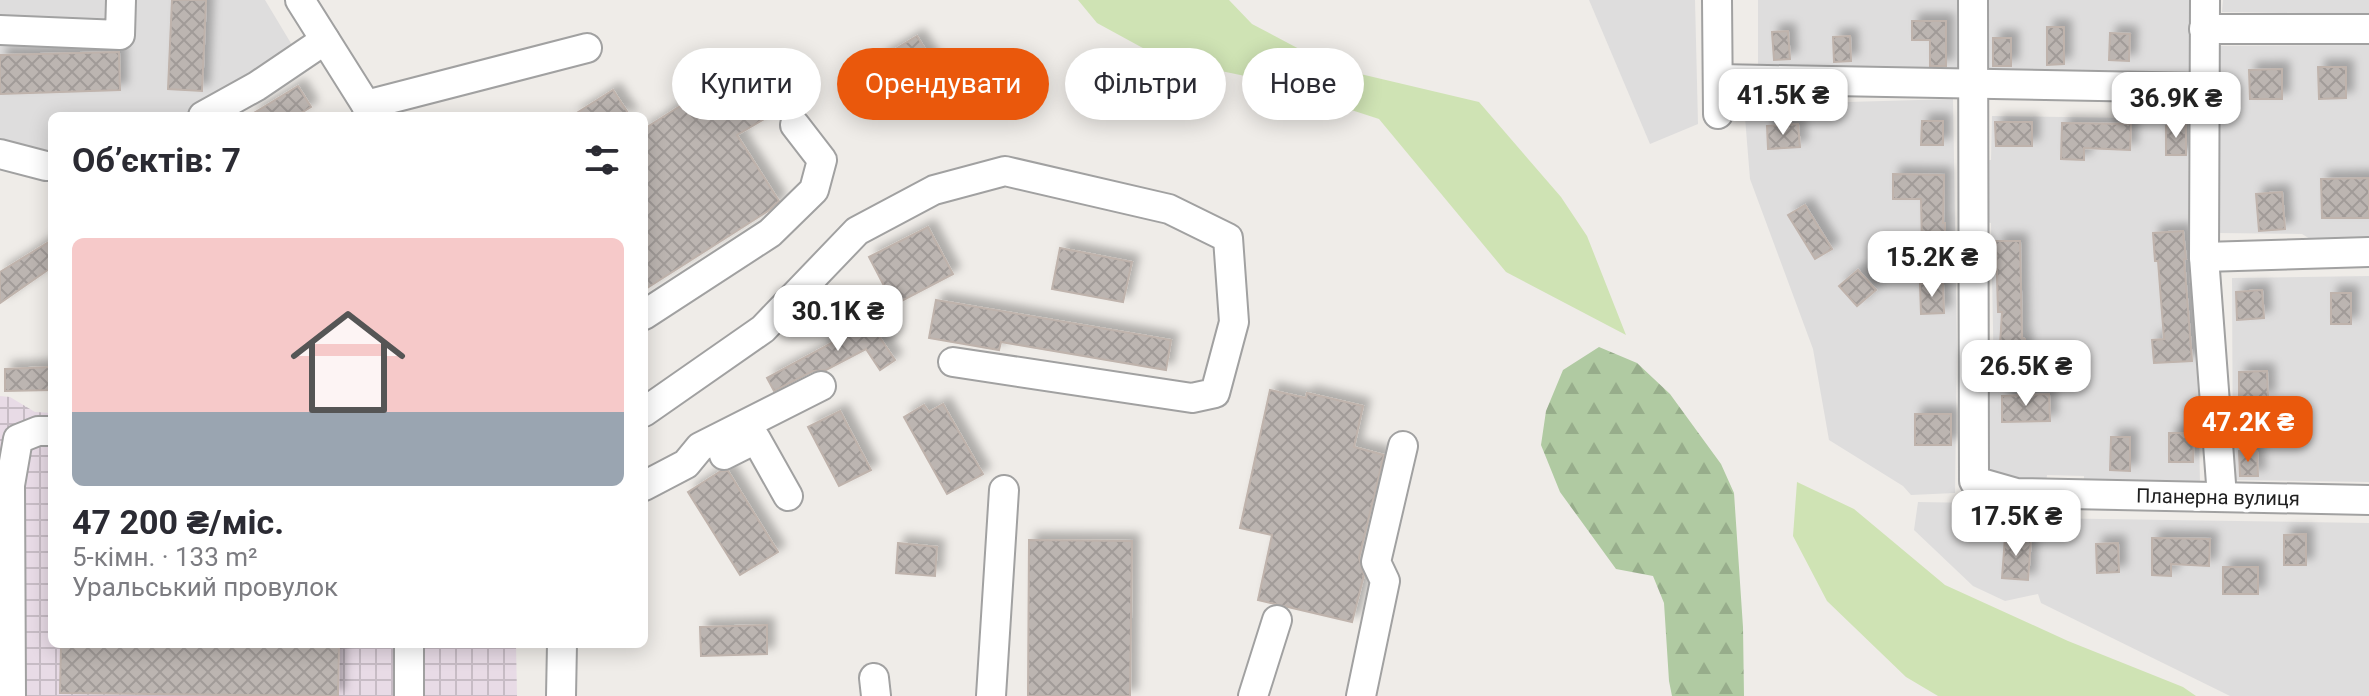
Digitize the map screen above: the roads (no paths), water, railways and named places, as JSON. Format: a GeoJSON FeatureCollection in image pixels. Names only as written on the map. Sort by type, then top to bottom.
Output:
{"type":"FeatureCollection","features":[{"type":"Feature","properties":{"kind":"street"},"geometry":{"type":"LineString","coordinates":[[0,30],[120,35],[121,0]]}},
{"type":"Feature","properties":{"kind":"street"},"geometry":{"type":"LineString","coordinates":[[1717,0],[1718,114]]}},
{"type":"Feature","properties":{"kind":"street"},"geometry":{"type":"LineString","coordinates":[[1973,0],[1974,85]]}},
{"type":"Feature","properties":{"kind":"street"},"geometry":{"type":"LineString","coordinates":[[2205,0],[2204,257],[2222,497]]}},
{"type":"Feature","properties":{"kind":"street"},"geometry":{"type":"LineString","coordinates":[[311,4],[325,40],[369,110],[587,48]]}},
{"type":"Feature","properties":{"kind":"street"},"geometry":{"type":"LineString","coordinates":[[2204,29],[2369,29]]}},
{"type":"Feature","properties":{"kind":"street"},"geometry":{"type":"LineString","coordinates":[[210,112],[257,86],[325,40]]}},
{"type":"Feature","properties":{"kind":"street"},"geometry":{"type":"LineString","coordinates":[[1718,79],[2205,88]]}},
{"type":"Feature","properties":{"kind":"street","name":"Планерна вулиця"},"geometry":{"type":"LineString","coordinates":[[1974,85],[1974,481],[2016,493],[2369,500]]}},
{"type":"Feature","properties":{"kind":"street"},"geometry":{"type":"LineString","coordinates":[[648,312],[770,233],[814,190],[822,160],[795,125]]}},
{"type":"Feature","properties":{"kind":"street"},"geometry":{"type":"LineString","coordinates":[[0,154],[48,165]]}},
{"type":"Feature","properties":{"kind":"street"},"geometry":{"type":"LineString","coordinates":[[648,409],[763,329],[857,231],[934,190],[1005,171],[1169,209],[1228,238],[1234,322],[1215,393],[1192,398],[953,362]]}},
{"type":"Feature","properties":{"kind":"street"},"geometry":{"type":"LineString","coordinates":[[2204,257],[2369,252]]}},
{"type":"Feature","properties":{"kind":"street"},"geometry":{"type":"LineString","coordinates":[[648,484],[686,464],[700,447],[821,386]]}},
{"type":"Feature","properties":{"kind":"street"},"geometry":{"type":"LineString","coordinates":[[11,696],[10,485],[18,439],[38,431],[48,431]]}},
{"type":"Feature","properties":{"kind":"street"},"geometry":{"type":"LineString","coordinates":[[686,464],[703,465],[756,439],[788,496]]}},
{"type":"Feature","properties":{"kind":"street"},"geometry":{"type":"LineString","coordinates":[[1361,696],[1385,581],[1376,562],[1403,446]]}},
{"type":"Feature","properties":{"kind":"street"},"geometry":{"type":"LineString","coordinates":[[991,696],[1004,490]]}},
{"type":"Feature","properties":{"kind":"street"},"geometry":{"type":"LineString","coordinates":[[1253,696],[1277,620]]}},
{"type":"Feature","properties":{"kind":"street"},"geometry":{"type":"LineString","coordinates":[[409,648],[409,696]]}},
{"type":"Feature","properties":{"kind":"street"},"geometry":{"type":"LineString","coordinates":[[561,696],[562,648]]}}]}
